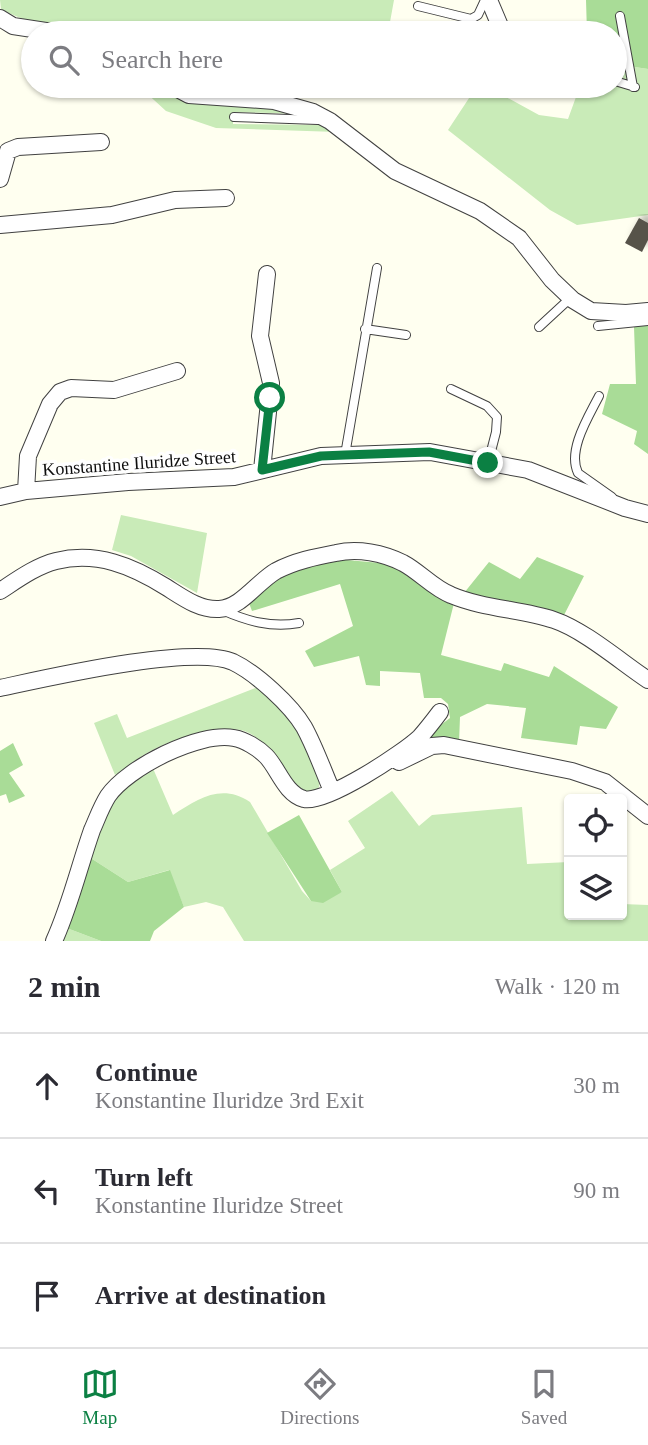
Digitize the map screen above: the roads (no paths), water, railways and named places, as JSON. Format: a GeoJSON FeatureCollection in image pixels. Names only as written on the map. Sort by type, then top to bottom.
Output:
{"type":"FeatureCollection","features":[{"type":"Feature","properties":{"kind":"street"},"geometry":{"type":"LineString","coordinates":[[487,0],[497,21]]}},
{"type":"Feature","properties":{"kind":"street"},"geometry":{"type":"LineString","coordinates":[[0,18],[13,26],[21,27]]}},
{"type":"Feature","properties":{"kind":"street"},"geometry":{"type":"LineString","coordinates":[[232,98],[274,101],[313,112],[338,127],[395,171],[480,211],[519,238],[552,281],[572,300],[591,311],[648,311]]}},
{"type":"Feature","properties":{"kind":"street"},"geometry":{"type":"LineString","coordinates":[[0,179],[8,151],[18,147],[102,142]]}},
{"type":"Feature","properties":{"kind":"street"},"geometry":{"type":"LineString","coordinates":[[0,225],[112,215],[175,200],[226,198]]}},
{"type":"Feature","properties":{"kind":"street"},"geometry":{"type":"LineString","coordinates":[[262,470],[271,383],[260,336],[267,274]]}},
{"type":"Feature","properties":{"kind":"street"},"geometry":{"type":"LineString","coordinates":[[26,491],[28,456],[50,404],[60,391],[72,388],[114,390],[177,370]]}},
{"type":"Feature","properties":{"kind":"street","name":"Konstantine Iluridze Street"},"geometry":{"type":"LineString","coordinates":[[0,497],[26,491],[128,482],[234,477],[321,456],[429,452],[528,470],[625,508],[648,514]]}},
{"type":"Feature","properties":{"kind":"street"},"geometry":{"type":"LineString","coordinates":[[0,591],[33,570],[55,561],[78,558],[109,560],[137,569],[194,604],[219,609],[235,603],[275,572],[304,559],[346,551],[375,553],[404,564],[448,594],[568,625],[648,680]]}},
{"type":"Feature","properties":{"kind":"street"},"geometry":{"type":"LineString","coordinates":[[0,688],[79,671],[165,660],[204,656],[232,662],[262,682],[303,726],[332,791]]}},
{"type":"Feature","properties":{"kind":"street"},"geometry":{"type":"LineString","coordinates":[[54,941],[100,810],[120,781],[140,767],[211,737],[232,737],[246,742],[266,756],[291,791],[304,799],[319,798],[380,767],[420,736],[440,712]]}},
{"type":"Feature","properties":{"kind":"street"},"geometry":{"type":"LineString","coordinates":[[380,767],[390,766],[432,746],[444,745],[572,771],[605,782],[648,816]]}},
{"type":"Feature","properties":{"kind":"lane"},"geometry":{"type":"LineString","coordinates":[[418,6],[471,19],[478,15],[487,0]]}},
{"type":"Feature","properties":{"kind":"lane"},"geometry":{"type":"LineString","coordinates":[[620,16],[621,21]]}},
{"type":"Feature","properties":{"kind":"lane"},"geometry":{"type":"LineString","coordinates":[[627,49],[635,87],[627,85]]}},
{"type":"Feature","properties":{"kind":"lane"},"geometry":{"type":"LineString","coordinates":[[234,117],[307,119],[338,127]]}},
{"type":"Feature","properties":{"kind":"lane"},"geometry":{"type":"LineString","coordinates":[[345,455],[377,268]]}},
{"type":"Feature","properties":{"kind":"lane"},"geometry":{"type":"LineString","coordinates":[[540,327],[565,303],[572,300]]}},
{"type":"Feature","properties":{"kind":"lane"},"geometry":{"type":"LineString","coordinates":[[598,326],[648,321]]}},
{"type":"Feature","properties":{"kind":"lane"},"geometry":{"type":"LineString","coordinates":[[365,329],[406,335]]}},
{"type":"Feature","properties":{"kind":"lane"},"geometry":{"type":"LineString","coordinates":[[452,389],[486,406],[497,417],[488,463]]}},
{"type":"Feature","properties":{"kind":"lane"},"geometry":{"type":"LineString","coordinates":[[599,396],[583,426],[575,467],[578,473],[625,508]]}},
{"type":"Feature","properties":{"kind":"lane"},"geometry":{"type":"LineString","coordinates":[[219,609],[247,621],[270,625],[299,622]]}}]}
